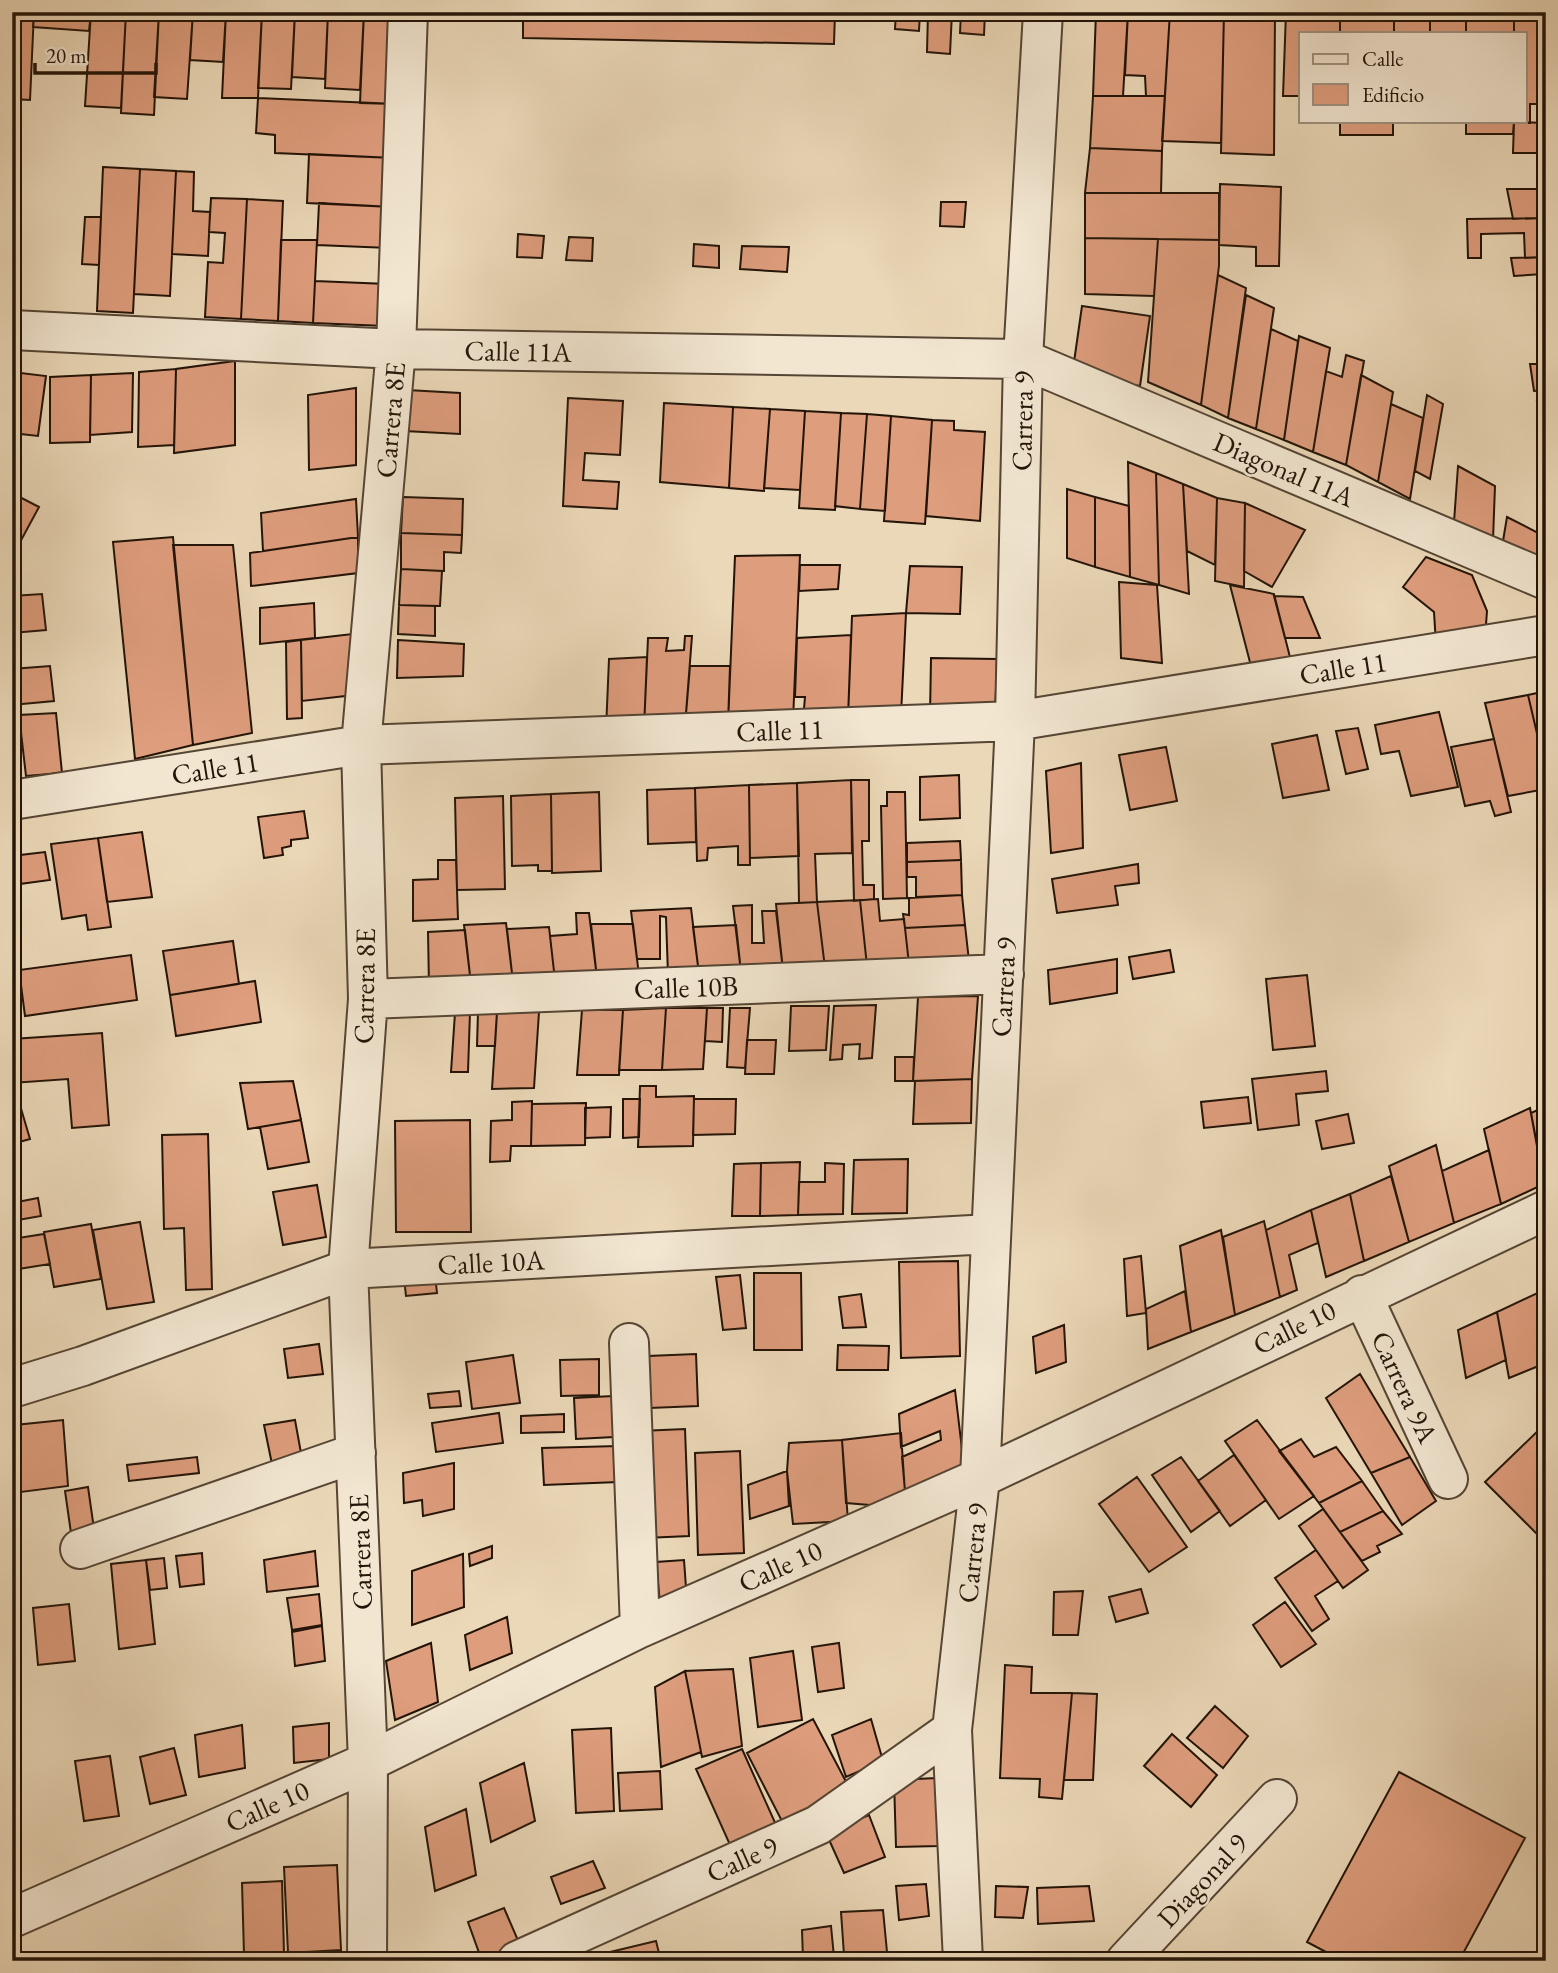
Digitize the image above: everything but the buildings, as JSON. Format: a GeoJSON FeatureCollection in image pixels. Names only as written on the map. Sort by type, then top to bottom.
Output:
{"type":"FeatureCollection","features":[{"type":"Feature","properties":{"kind":"street","name":"Carrera 8E"},"geometry":{"type":"LineString","coordinates":[[367,1961],[368,1762],[348,1269],[368,999],[361,745],[396,349],[408,12]]}},
{"type":"Feature","properties":{"kind":"street","name":"Carrera 9"},"geometry":{"type":"LineString","coordinates":[[963,1961],[952,1730],[980,1478],[1015,721],[1023,359],[1043,12]]}},
{"type":"Feature","properties":{"kind":"street","name":"Calle 11A"},"geometry":{"type":"LineString","coordinates":[[12,330],[396,349],[1023,359]]}},
{"type":"Feature","properties":{"kind":"street","name":"Diagonal 11A"},"geometry":{"type":"LineString","coordinates":[[1023,359],[1546,580]]}},
{"type":"Feature","properties":{"kind":"street","name":"Calle 11"},"geometry":{"type":"LineString","coordinates":[[12,800],[361,745],[1015,721],[1546,635]]}},
{"type":"Feature","properties":{"kind":"street","name":"Calle 10B"},"geometry":{"type":"LineString","coordinates":[[368,999],[1004,974]]}},
{"type":"Feature","properties":{"kind":"street","name":"Calle 10"},"geometry":{"type":"LineString","coordinates":[[12,1918],[368,1762],[640,1628],[980,1478],[1546,1210]]}},
{"type":"Feature","properties":{"kind":"street","name":"Calle 10A"},"geometry":{"type":"LineString","coordinates":[[12,1388],[83,1366],[348,1269],[990,1234]]}},
{"type":"Feature","properties":{"kind":"street","name":"Carrera 9A"},"geometry":{"type":"LineString","coordinates":[[1362,1295],[1448,1479]]}},
{"type":"Feature","properties":{"kind":"street"},"geometry":{"type":"LineString","coordinates":[[629,1343],[640,1628]]}},
{"type":"Feature","properties":{"kind":"street"},"geometry":{"type":"LineString","coordinates":[[80,1549],[356,1453]]}},
{"type":"Feature","properties":{"kind":"street","name":"Calle 9"},"geometry":{"type":"LineString","coordinates":[[517,1961],[818,1825],[952,1730]]}},
{"type":"Feature","properties":{"kind":"street","name":"Diagonal 9"},"geometry":{"type":"LineString","coordinates":[[1126,1961],[1278,1800]]}}]}
